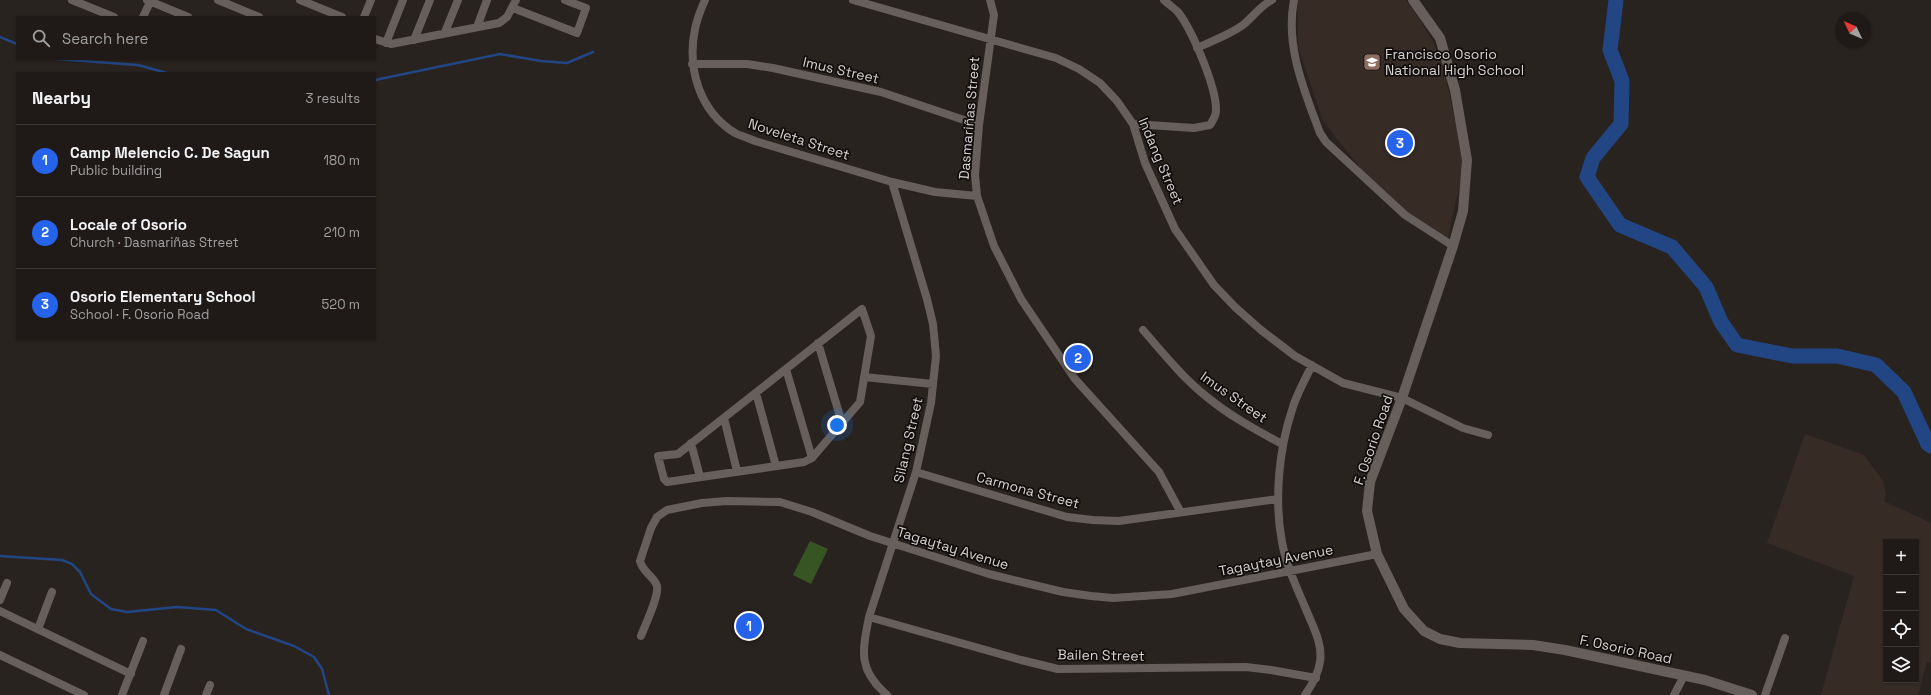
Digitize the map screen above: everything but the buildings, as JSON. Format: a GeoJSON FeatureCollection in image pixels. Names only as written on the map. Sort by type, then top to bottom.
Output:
{"type":"FeatureCollection","features":[{"type":"Feature","properties":{"kind":"street"},"geometry":{"type":"LineString","coordinates":[[72,0],[112,16]]}},
{"type":"Feature","properties":{"kind":"street"},"geometry":{"type":"LineString","coordinates":[[143,16],[149,0],[186,16]]}},
{"type":"Feature","properties":{"kind":"street"},"geometry":{"type":"LineString","coordinates":[[218,0],[257,16]]}},
{"type":"Feature","properties":{"kind":"street"},"geometry":{"type":"LineString","coordinates":[[300,0],[340,16]]}},
{"type":"Feature","properties":{"kind":"street"},"geometry":{"type":"LineString","coordinates":[[364,16],[371,0]]}},
{"type":"Feature","properties":{"kind":"street"},"geometry":{"type":"LineString","coordinates":[[386,43],[403,0]]}},
{"type":"Feature","properties":{"kind":"street"},"geometry":{"type":"LineString","coordinates":[[414,40],[430,0]]}},
{"type":"Feature","properties":{"kind":"street"},"geometry":{"type":"LineString","coordinates":[[445,32],[458,0]]}},
{"type":"Feature","properties":{"kind":"street"},"geometry":{"type":"LineString","coordinates":[[476,27],[487,0]]}},
{"type":"Feature","properties":{"kind":"street"},"geometry":{"type":"LineString","coordinates":[[376,39],[386,43],[414,40],[445,32],[504,21],[514,4],[577,34],[586,8],[565,0]]}},
{"type":"Feature","properties":{"kind":"street","name":"Noveleta Street"},"geometry":{"type":"LineString","coordinates":[[705,0],[695,28],[692,64],[699,90],[709,111],[722,123],[736,133],[755,141],[892,182],[935,192],[977,196]]}},
{"type":"Feature","properties":{"kind":"street","name":"Indang Street"},"geometry":{"type":"LineString","coordinates":[[853,0],[1056,58],[1080,69],[1100,83],[1133,124],[1146,163],[1175,229],[1214,285],[1235,307],[1261,330],[1295,356],[1343,383],[1402,398],[1464,428],[1488,434]]}},
{"type":"Feature","properties":{"kind":"street","name":"Dasmariñas Street"},"geometry":{"type":"LineString","coordinates":[[990,0],[994,15],[989,38],[975,175],[977,196],[994,246],[1020,299],[1075,379],[1159,472],[1180,511]]}},
{"type":"Feature","properties":{"kind":"street"},"geometry":{"type":"LineString","coordinates":[[1133,124],[1194,128],[1210,125],[1215,117],[1216,111],[1211,81],[1197,48],[1178,13],[1164,0]]}},
{"type":"Feature","properties":{"kind":"street"},"geometry":{"type":"LineString","coordinates":[[1197,48],[1236,30],[1245,24],[1260,8],[1272,0]]}},
{"type":"Feature","properties":{"kind":"street"},"geometry":{"type":"LineString","coordinates":[[1294,0],[1292,12],[1294,58],[1320,133],[1326,142],[1405,215],[1453,246]]}},
{"type":"Feature","properties":{"kind":"street","name":"F. Osorio Road"},"geometry":{"type":"LineString","coordinates":[[1413,0],[1440,38],[1455,90],[1467,160],[1463,211],[1453,246],[1402,398],[1370,482],[1368,512],[1377,554],[1404,609],[1424,631],[1440,639],[1460,643],[1533,645],[1565,650],[1705,680],[1752,695]]}},
{"type":"Feature","properties":{"kind":"street","name":"Imus Street"},"geometry":{"type":"LineString","coordinates":[[692,64],[747,64],[773,68],[881,92],[979,125]]}},
{"type":"Feature","properties":{"kind":"street","name":"Silang Street"},"geometry":{"type":"LineString","coordinates":[[887,695],[874,683],[864,663],[864,641],[869,617],[916,472],[931,403],[936,356],[933,324],[925,291],[892,182]]}},
{"type":"Feature","properties":{"kind":"street"},"geometry":{"type":"LineString","coordinates":[[862,309],[872,336],[860,402],[812,458],[804,462],[667,482],[664,479],[658,456],[678,454],[786,369],[862,309]]}},
{"type":"Feature","properties":{"kind":"street","name":"Imus Street"},"geometry":{"type":"LineString","coordinates":[[1143,330],[1183,376],[1207,397],[1245,424],[1282,444]]}},
{"type":"Feature","properties":{"kind":"street"},"geometry":{"type":"LineString","coordinates":[[818,343],[842,423]]}},
{"type":"Feature","properties":{"kind":"street"},"geometry":{"type":"LineString","coordinates":[[1305,695],[1316,678],[1321,652],[1318,639],[1289,570],[1282,542],[1278,499],[1282,444],[1292,408],[1312,365]]}},
{"type":"Feature","properties":{"kind":"street"},"geometry":{"type":"LineString","coordinates":[[786,369],[812,458]]}},
{"type":"Feature","properties":{"kind":"street"},"geometry":{"type":"LineString","coordinates":[[864,377],[933,384]]}},
{"type":"Feature","properties":{"kind":"street"},"geometry":{"type":"LineString","coordinates":[[756,393],[776,466]]}},
{"type":"Feature","properties":{"kind":"street"},"geometry":{"type":"LineString","coordinates":[[724,418],[738,471]]}},
{"type":"Feature","properties":{"kind":"street"},"geometry":{"type":"LineString","coordinates":[[691,443],[700,477]]}},
{"type":"Feature","properties":{"kind":"street","name":"Carmona Street"},"geometry":{"type":"LineString","coordinates":[[916,472],[1067,517],[1093,520],[1119,521],[1180,511],[1278,499]]}},
{"type":"Feature","properties":{"kind":"street","name":"Tagaytay Avenue"},"geometry":{"type":"LineString","coordinates":[[641,636],[655,599],[657,586],[653,579],[645,573],[640,561],[651,528],[657,517],[667,510],[702,503],[727,501],[780,502],[812,512],[842,526],[893,544],[989,574],[1056,590],[1114,598],[1172,594],[1377,554]]}},
{"type":"Feature","properties":{"kind":"street"},"geometry":{"type":"LineString","coordinates":[[0,600],[7,583]]}},
{"type":"Feature","properties":{"kind":"street"},"geometry":{"type":"LineString","coordinates":[[38,629],[52,592]]}},
{"type":"Feature","properties":{"kind":"street"},"geometry":{"type":"LineString","coordinates":[[0,611],[131,674]]}},
{"type":"Feature","properties":{"kind":"street","name":"Bailen Street"},"geometry":{"type":"LineString","coordinates":[[869,617],[1058,669],[1246,667],[1316,678]]}},
{"type":"Feature","properties":{"kind":"street"},"geometry":{"type":"LineString","coordinates":[[1766,695],[1785,638]]}},
{"type":"Feature","properties":{"kind":"street"},"geometry":{"type":"LineString","coordinates":[[122,695],[143,641]]}},
{"type":"Feature","properties":{"kind":"street"},"geometry":{"type":"LineString","coordinates":[[164,695],[180,649]]}},
{"type":"Feature","properties":{"kind":"street"},"geometry":{"type":"LineString","coordinates":[[0,655],[84,695]]}},
{"type":"Feature","properties":{"kind":"street"},"geometry":{"type":"LineString","coordinates":[[1674,695],[1684,676]]}},
{"type":"Feature","properties":{"kind":"street"},"geometry":{"type":"LineString","coordinates":[[206,695],[210,685]]}},
{"type":"Feature","properties":{"kind":"shaded area"},"geometry":{"type":"Polygon","coordinates":[[[1298,0],[1406,0],[1418,17],[1434,43],[1446,77],[1464,164],[1447,242],[1376,188],[1323,121],[1298,47],[1298,0]]]}},
{"type":"Feature","properties":{"kind":"shaded area"},"geometry":{"type":"Polygon","coordinates":[[[1805,434],[1864,455],[1883,481],[1886,494],[1884,501],[1931,523],[1931,663],[1927,662],[1918,695],[1821,695],[1854,576],[1767,543],[1805,434]]]}},
{"type":"Feature","properties":{"kind":"green space"},"geometry":{"type":"Polygon","coordinates":[[[810,541],[828,549],[811,584],[793,575],[810,541]]]}},
{"type":"Feature","properties":{"kind":"waterway"},"geometry":{"type":"LineString","coordinates":[[1616,0],[1610,50],[1622,81],[1621,124],[1593,158],[1587,177],[1620,225],[1672,247],[1706,287],[1721,322],[1737,345],[1792,356],[1837,356],[1876,365],[1904,392],[1928,444],[1931,446]]}},
{"type":"Feature","properties":{"kind":"waterway"},"geometry":{"type":"LineString","coordinates":[[0,37],[16,44]]}},
{"type":"Feature","properties":{"kind":"waterway"},"geometry":{"type":"LineString","coordinates":[[376,80],[500,54],[541,61],[567,63],[593,52]]}},
{"type":"Feature","properties":{"kind":"waterway"},"geometry":{"type":"LineString","coordinates":[[70,60],[138,65],[163,72]]}},
{"type":"Feature","properties":{"kind":"waterway"},"geometry":{"type":"LineString","coordinates":[[0,556],[62,560],[72,564],[80,572],[91,594],[111,609],[127,612],[177,607],[216,610],[246,629],[294,646],[314,657],[322,669],[329,695]]}},
{"type":"Feature","properties":{"kind":"place","name":"Francisco Osorio National High School"},"geometry":{"type":"Point","coordinates":[1372,62]}},
{"type":"Feature","properties":{"kind":"place","name":"Osorio Elementary School"},"geometry":{"type":"Point","coordinates":[1400,143]}},
{"type":"Feature","properties":{"kind":"place","name":"Locale of Osorio"},"geometry":{"type":"Point","coordinates":[1078,358]}},
{"type":"Feature","properties":{"kind":"place","name":"Camp Melencio C. De Sagun"},"geometry":{"type":"Point","coordinates":[749,626]}}]}
